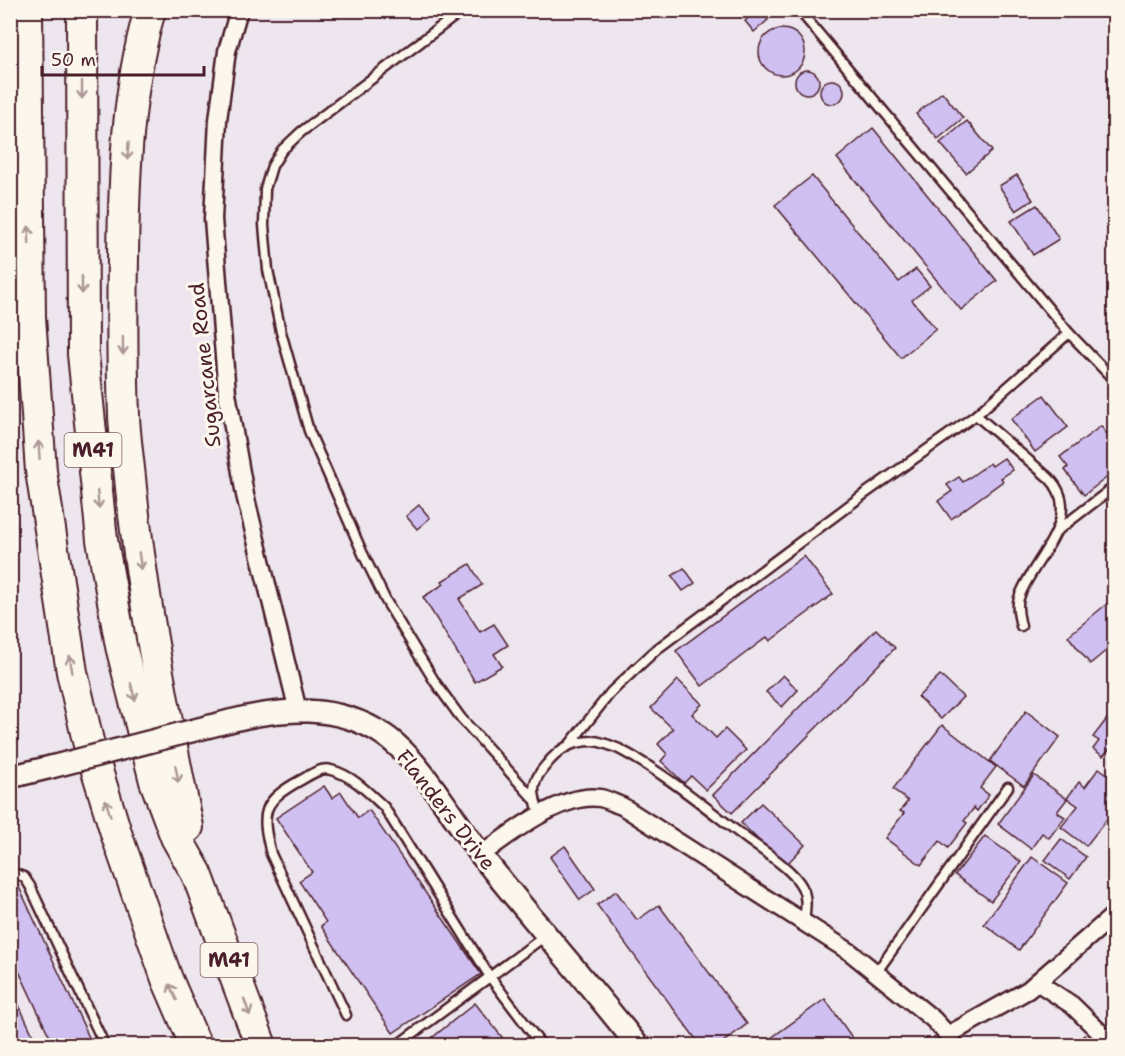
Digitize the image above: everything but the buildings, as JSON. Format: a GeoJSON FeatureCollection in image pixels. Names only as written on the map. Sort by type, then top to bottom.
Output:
{"type":"FeatureCollection","features":[{"type":"Feature","properties":{"kind":"highway","name":"M41"},"geometry":{"type":"LineString","coordinates":[[25,10],[30,316],[37,420],[41,471],[72,672],[88,741],[117,836],[167,979],[196,1046]]}},
{"type":"Feature","properties":{"kind":"highway","name":"M41"},"geometry":{"type":"LineString","coordinates":[[82,10],[83,354],[102,540],[121,646],[155,781],[176,837],[197,874],[261,1046]]}},
{"type":"Feature","properties":{"kind":"highway"},"geometry":{"type":"LineString","coordinates":[[150,10],[131,108],[123,208],[124,417],[135,526],[151,638],[197,874]]}},
{"type":"Feature","properties":{"kind":"street","name":"Sugarcane Road"},"geometry":{"type":"LineString","coordinates":[[239,10],[227,51],[218,120],[213,230],[227,393],[245,495],[298,711]]}},
{"type":"Feature","properties":{"kind":"street","name":"Flanders Drive"},"geometry":{"type":"LineString","coordinates":[[10,777],[258,714],[298,711],[327,712],[355,720],[385,735],[412,761],[481,855],[638,1046]]}},
{"type":"Feature","properties":{"kind":"street"},"geometry":{"type":"LineString","coordinates":[[481,855],[524,822],[581,799],[600,798],[622,806],[850,952],[933,1019],[950,1038],[1037,982],[1114,915]]}},
{"type":"Feature","properties":{"kind":"street"},"geometry":{"type":"LineString","coordinates":[[1037,982],[1072,1005],[1114,1046]]}},
{"type":"Feature","properties":{"kind":"lane"},"geometry":{"type":"LineString","coordinates":[[463,10],[301,132],[282,150],[272,165],[265,189],[264,225],[267,259],[281,332],[309,431],[372,573],[386,601],[441,692],[461,718],[533,798],[540,815]]}},
{"type":"Feature","properties":{"kind":"lane"},"geometry":{"type":"LineString","coordinates":[[798,10],[1069,333],[1114,380]]}},
{"type":"Feature","properties":{"kind":"lane"},"geometry":{"type":"LineString","coordinates":[[570,744],[611,692],[657,649],[863,495],[976,415],[1069,333]]}},
{"type":"Feature","properties":{"kind":"lane"},"geometry":{"type":"LineString","coordinates":[[976,415],[1058,487],[1062,499],[1062,516],[1057,530],[1018,599],[1017,613],[1021,626]]}},
{"type":"Feature","properties":{"kind":"lane"},"geometry":{"type":"LineString","coordinates":[[1057,530],[1114,487]]}},
{"type":"Feature","properties":{"kind":"lane"},"geometry":{"type":"LineString","coordinates":[[533,798],[533,785],[557,751],[570,744],[594,741],[618,749],[682,789],[787,869],[803,888],[806,900],[804,923]]}},
{"type":"Feature","properties":{"kind":"lane"},"geometry":{"type":"LineString","coordinates":[[346,1015],[271,854],[265,828],[266,812],[273,799],[284,789],[317,771],[329,769],[360,785],[384,807],[490,977],[542,1046]]}},
{"type":"Feature","properties":{"kind":"lane"},"geometry":{"type":"LineString","coordinates":[[876,973],[1008,788]]}},
{"type":"Feature","properties":{"kind":"lane"},"geometry":{"type":"LineString","coordinates":[[10,872],[24,877],[30,886],[105,1046]]}},
{"type":"Feature","properties":{"kind":"lane"},"geometry":{"type":"LineString","coordinates":[[396,1046],[547,935]]}}]}
